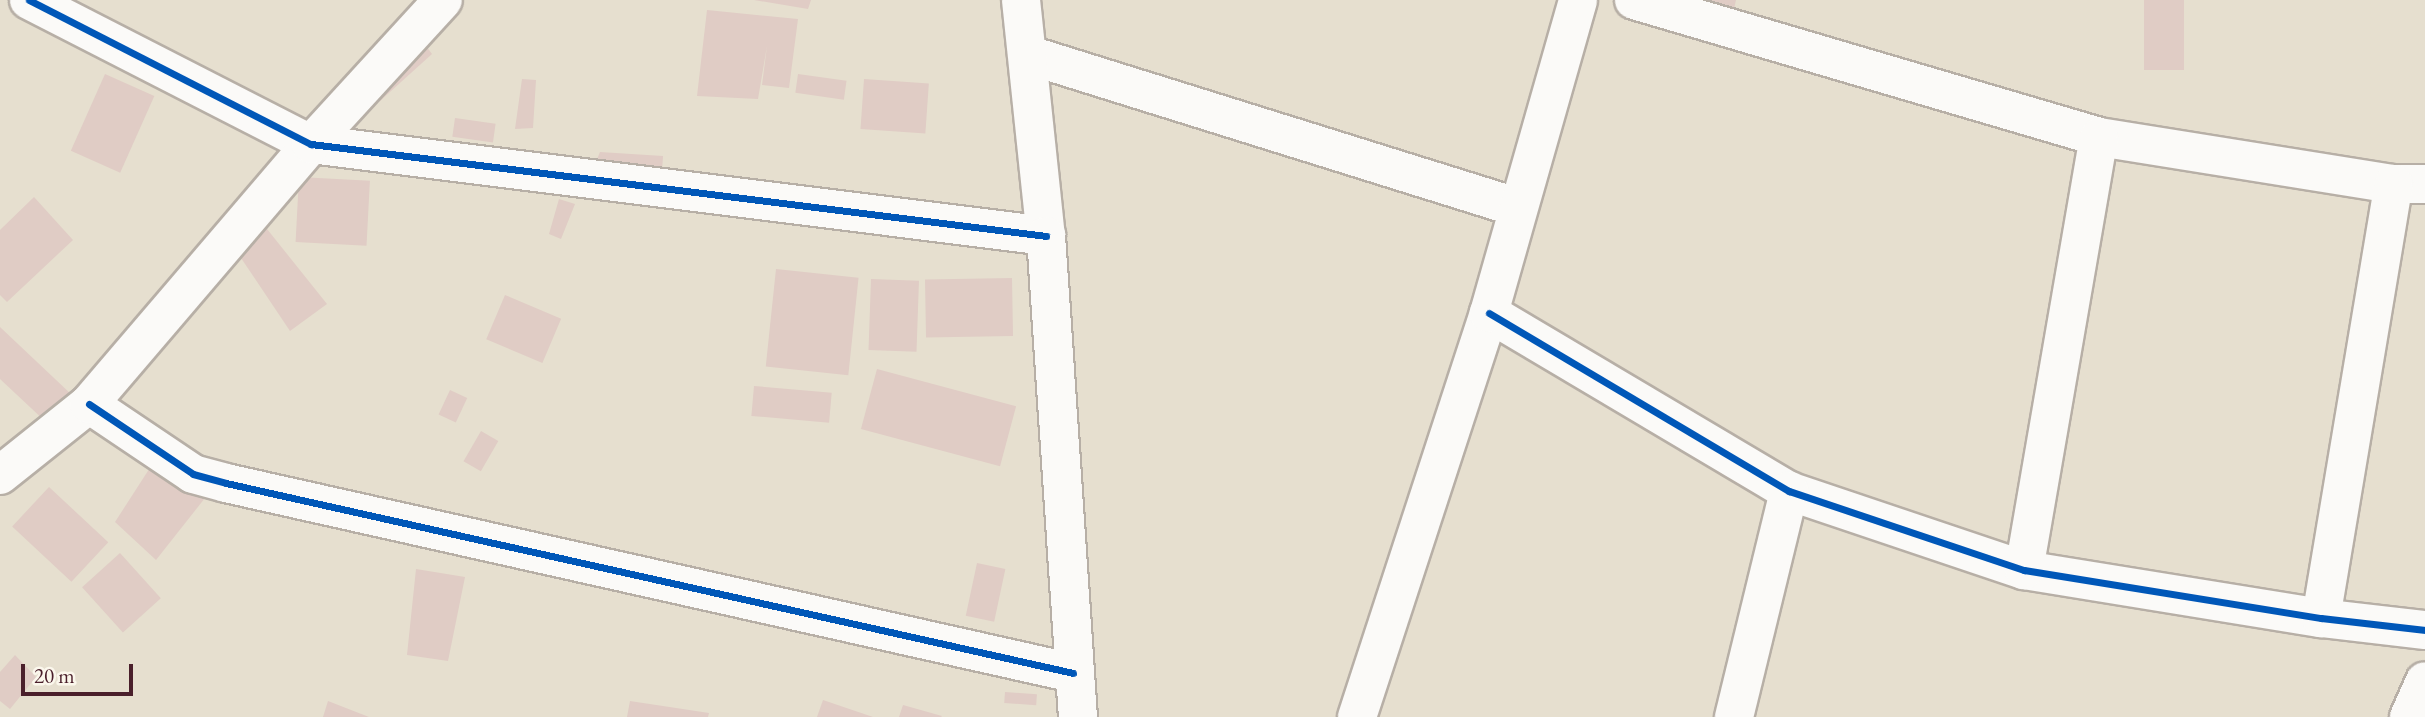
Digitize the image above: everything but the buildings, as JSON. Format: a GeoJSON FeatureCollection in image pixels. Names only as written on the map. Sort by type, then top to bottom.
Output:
{"type":"FeatureCollection","features":[{"type":"Feature","properties":{"kind":"street"},"geometry":{"type":"LineString","coordinates":[[29,0],[311,144],[1046,236]]}},
{"type":"Feature","properties":{"kind":"street"},"geometry":{"type":"LineString","coordinates":[[0,475],[89,404],[311,144],[443,0]]}},
{"type":"Feature","properties":{"kind":"street"},"geometry":{"type":"LineString","coordinates":[[1021,0],[1029,55],[1046,236],[1078,717]]}},
{"type":"Feature","properties":{"kind":"street"},"geometry":{"type":"LineString","coordinates":[[1357,717],[1489,313],[1516,207],[1577,0]]}},
{"type":"Feature","properties":{"kind":"street"},"geometry":{"type":"LineString","coordinates":[[1634,0],[2099,137],[2409,184],[2321,618]]}},
{"type":"Feature","properties":{"kind":"street"},"geometry":{"type":"LineString","coordinates":[[1029,55],[1516,207]]}},
{"type":"Feature","properties":{"kind":"street"},"geometry":{"type":"LineString","coordinates":[[2024,570],[2099,137]]}},
{"type":"Feature","properties":{"kind":"street"},"geometry":{"type":"LineString","coordinates":[[1489,313],[1789,491],[2024,570],[2321,618],[2425,630]]}},
{"type":"Feature","properties":{"kind":"street"},"geometry":{"type":"LineString","coordinates":[[89,404],[193,474],[1073,673]]}},
{"type":"Feature","properties":{"kind":"street"},"geometry":{"type":"LineString","coordinates":[[1734,717],[1789,491]]}},
{"type":"Feature","properties":{"kind":"street"},"geometry":{"type":"LineString","coordinates":[[2409,717],[2425,681]]}},
{"type":"Feature","properties":{"kind":"cycle path"},"geometry":{"type":"LineString","coordinates":[[29,0],[311,144],[1046,236]]}},
{"type":"Feature","properties":{"kind":"cycle path"},"geometry":{"type":"LineString","coordinates":[[1489,313],[1789,491],[2024,570],[2321,618],[2425,630]]}},
{"type":"Feature","properties":{"kind":"cycle path"},"geometry":{"type":"LineString","coordinates":[[89,404],[193,474],[1073,673]]}}]}
